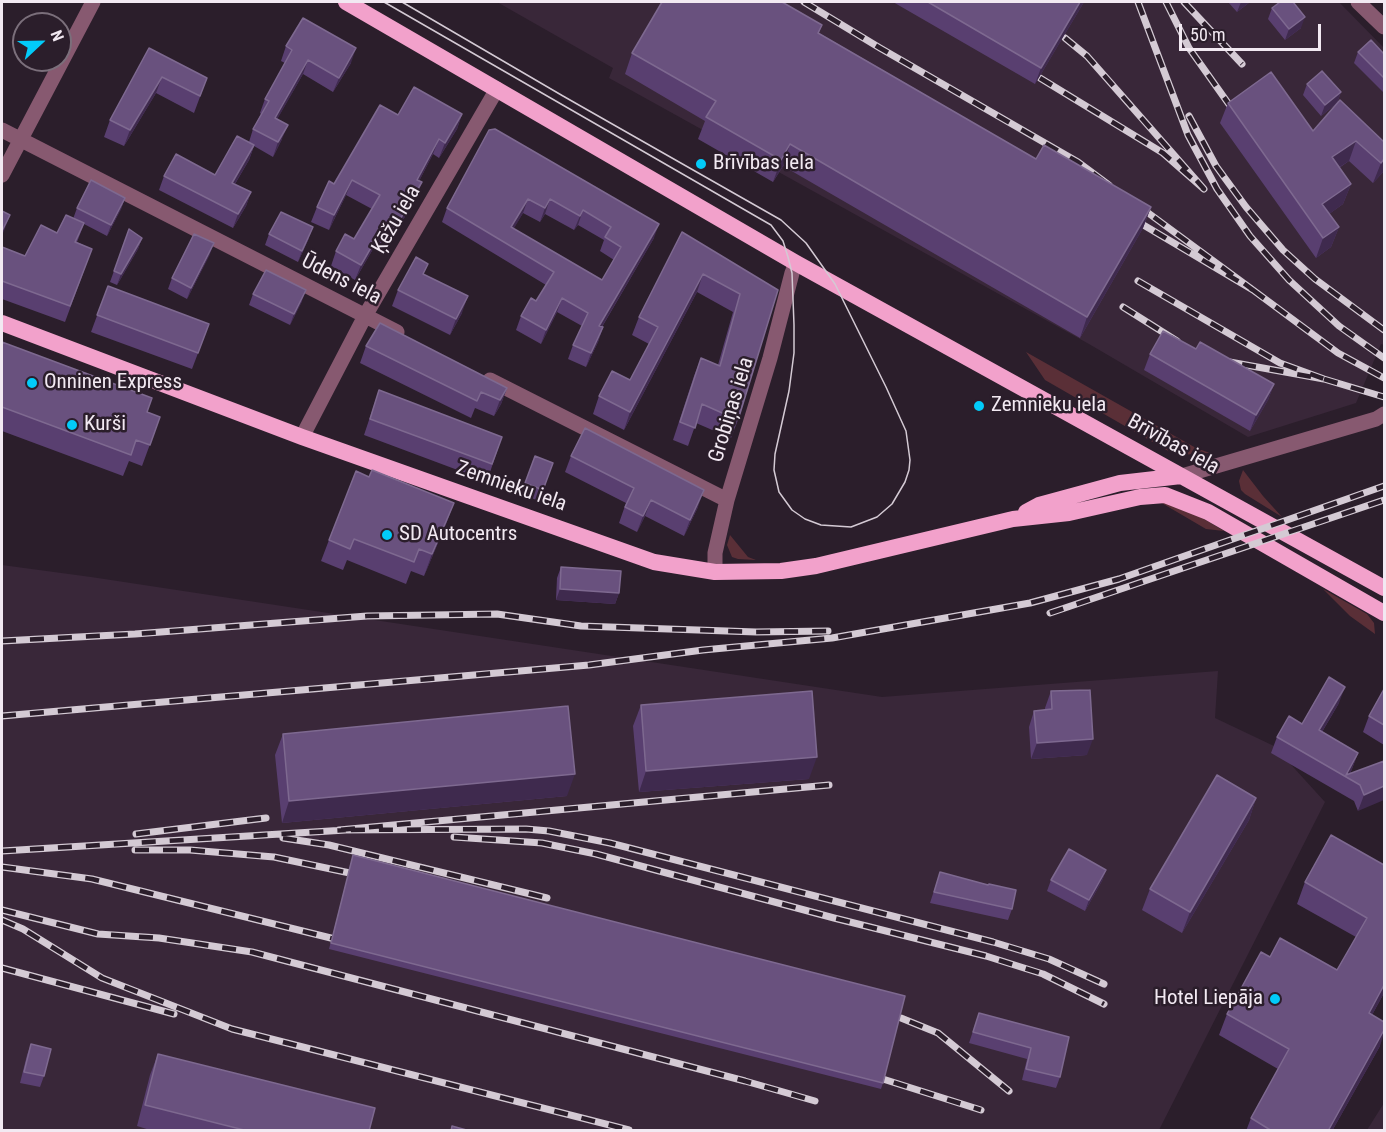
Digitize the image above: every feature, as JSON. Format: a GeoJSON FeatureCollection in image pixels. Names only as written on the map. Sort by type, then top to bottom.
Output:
{"type":"FeatureCollection","features":[{"type":"Feature","properties":{"kind":"highway","name":"Brīvības iela"},"geometry":{"type":"LineString","coordinates":[[345,2],[796,262],[1384,588]]}},
{"type":"Feature","properties":{"kind":"highway","name":"Zemnieku iela"},"geometry":{"type":"LineString","coordinates":[[2,323],[302,437],[654,562],[715,572],[781,571],[816,566],[1013,519],[1069,513],[1140,497],[1166,495]]}},
{"type":"Feature","properties":{"kind":"highway"},"geometry":{"type":"LineString","coordinates":[[1013,519],[1039,506],[1120,483],[1182,476]]}},
{"type":"Feature","properties":{"kind":"highway","name":"Brīvības iela"},"geometry":{"type":"LineString","coordinates":[[1166,495],[1208,512],[1384,613]]}},
{"type":"Feature","properties":{"kind":"street"},"geometry":{"type":"LineString","coordinates":[[2,175],[93,2]]}},
{"type":"Feature","properties":{"kind":"street"},"geometry":{"type":"LineString","coordinates":[[1358,2],[1384,27]]}},
{"type":"Feature","properties":{"kind":"street","name":"Ķēžu iela"},"geometry":{"type":"LineString","coordinates":[[302,437],[365,316],[497,89]]}},
{"type":"Feature","properties":{"kind":"street","name":"Ūdens iela"},"geometry":{"type":"LineString","coordinates":[[2,130],[408,338]]}},
{"type":"Feature","properties":{"kind":"street","name":"Grobiņas iela"},"geometry":{"type":"LineString","coordinates":[[715,572],[715,553],[727,500],[796,262]]}},
{"type":"Feature","properties":{"kind":"street"},"geometry":{"type":"LineString","coordinates":[[482,375],[727,500]]}},
{"type":"Feature","properties":{"kind":"street"},"geometry":{"type":"LineString","coordinates":[[1182,476],[1376,419],[1384,414]]}},
{"type":"Feature","properties":{"kind":"shaded area"},"geometry":{"type":"Polygon","coordinates":[[[497,2],[1339,2],[1384,48],[1384,345],[1381,344],[1356,403],[1248,437],[1089,344],[609,78],[613,68],[497,2]]]}},
{"type":"Feature","properties":{"kind":"shaded area"},"geometry":{"type":"Polygon","coordinates":[[[1026,352],[1196,448],[1210,453],[1179,455],[1170,452],[1045,380],[1026,352]]]}},
{"type":"Feature","properties":{"kind":"shaded area"},"geometry":{"type":"Polygon","coordinates":[[[1243,470],[1282,517],[1241,490],[1239,481],[1243,470]]]}},
{"type":"Feature","properties":{"kind":"shaded area"},"geometry":{"type":"Polygon","coordinates":[[[1160,502],[1184,507],[1224,531],[1206,529],[1160,502]]]}},
{"type":"Feature","properties":{"kind":"shaded area"},"geometry":{"type":"Polygon","coordinates":[[[730,535],[748,557],[756,560],[732,557],[727,545],[730,535]]]}},
{"type":"Feature","properties":{"kind":"shaded area"},"geometry":{"type":"Polygon","coordinates":[[[2,565],[882,697],[1218,671],[1215,718],[1274,746],[1325,802],[1159,1130],[2,1130],[2,565]]]}},
{"type":"Feature","properties":{"kind":"shaded area"},"geometry":{"type":"Polygon","coordinates":[[[1323,589],[1367,614],[1374,623],[1375,634],[1350,616],[1323,589]]]}},
{"type":"Feature","properties":{"kind":"shaded area"},"geometry":{"type":"Polygon","coordinates":[[[1384,1103],[1384,1130],[1367,1130],[1384,1103]]]}},
{"type":"Feature","properties":{"kind":"building"},"geometry":{"type":"Polygon","coordinates":[[[662,2],[782,2],[822,25],[818,33],[1036,159],[1044,145],[1151,207],[1087,317],[790,144],[781,160],[706,117],[716,101],[632,53],[662,2]]]}},
{"type":"Feature","properties":{"kind":"building"},"geometry":{"type":"Polygon","coordinates":[[[928,2],[1080,2],[1041,68],[928,2]]]}},
{"type":"Feature","properties":{"kind":"building"},"geometry":{"type":"Polygon","coordinates":[[[1280,2],[1293,2],[1305,17],[1289,29],[1272,8],[1280,2]]]}},
{"type":"Feature","properties":{"kind":"building"},"geometry":{"type":"Polygon","coordinates":[[[303,18],[356,48],[339,78],[308,60],[275,118],[288,125],[278,142],[253,129],[269,101],[265,99],[292,50],[286,46],[303,18]]]}},
{"type":"Feature","properties":{"kind":"building"},"geometry":{"type":"Polygon","coordinates":[[[1371,40],[1384,54],[1384,78],[1358,52],[1371,40]]]}},
{"type":"Feature","properties":{"kind":"building"},"geometry":{"type":"Polygon","coordinates":[[[149,48],[207,78],[200,96],[162,77],[130,130],[110,120],[149,48]]]}},
{"type":"Feature","properties":{"kind":"building"},"geometry":{"type":"Polygon","coordinates":[[[1322,71],[1341,92],[1325,105],[1307,84],[1322,71]]]}},
{"type":"Feature","properties":{"kind":"building"},"geometry":{"type":"Polygon","coordinates":[[[1271,72],[1313,131],[1340,100],[1384,142],[1384,159],[1381,163],[1356,141],[1332,157],[1351,184],[1322,204],[1339,227],[1323,238],[1228,103],[1271,72]]]}},
{"type":"Feature","properties":{"kind":"building"},"geometry":{"type":"Polygon","coordinates":[[[414,87],[462,114],[445,143],[439,139],[417,180],[422,182],[392,233],[383,227],[361,265],[336,251],[345,234],[354,239],[380,195],[352,180],[334,215],[317,207],[329,181],[334,184],[380,105],[398,115],[414,87]]]}},
{"type":"Feature","properties":{"kind":"building"},"geometry":{"type":"Polygon","coordinates":[[[495,129],[659,224],[599,326],[603,327],[591,353],[573,345],[588,313],[562,298],[546,330],[521,316],[531,298],[536,301],[554,272],[447,208],[489,130],[495,129]],[[528,199],[511,227],[602,280],[621,247],[605,237],[611,227],[583,210],[580,216],[550,199],[545,208],[528,199]]]}},
{"type":"Feature","properties":{"kind":"building"},"geometry":{"type":"Polygon","coordinates":[[[237,136],[254,145],[232,183],[251,192],[238,214],[164,176],[176,154],[215,175],[237,136]]]}},
{"type":"Feature","properties":{"kind":"building"},"geometry":{"type":"Polygon","coordinates":[[[91,180],[125,198],[111,225],[77,208],[91,180]]]}},
{"type":"Feature","properties":{"kind":"building"},"geometry":{"type":"Polygon","coordinates":[[[2,211],[10,215],[2,231],[2,211]]]}},
{"type":"Feature","properties":{"kind":"building"},"geometry":{"type":"Polygon","coordinates":[[[281,212],[313,227],[302,251],[269,234],[281,212]]]}},
{"type":"Feature","properties":{"kind":"building"},"geometry":{"type":"Polygon","coordinates":[[[66,215],[84,223],[75,242],[92,249],[70,306],[2,281],[2,247],[25,256],[41,225],[57,233],[66,215]]]}},
{"type":"Feature","properties":{"kind":"building"},"geometry":{"type":"Polygon","coordinates":[[[129,229],[142,238],[121,274],[114,271],[129,229]]]}},
{"type":"Feature","properties":{"kind":"building"},"geometry":{"type":"Polygon","coordinates":[[[682,232],[778,290],[738,420],[702,404],[695,428],[680,422],[701,358],[720,366],[740,294],[703,274],[630,412],[599,396],[612,371],[630,380],[658,327],[639,317],[682,232]]]}},
{"type":"Feature","properties":{"kind":"building"},"geometry":{"type":"Polygon","coordinates":[[[194,234],[214,243],[191,288],[172,278],[194,234]]]}},
{"type":"Feature","properties":{"kind":"building"},"geometry":{"type":"Polygon","coordinates":[[[416,257],[428,264],[423,274],[468,296],[456,319],[398,290],[416,257]]]}},
{"type":"Feature","properties":{"kind":"building"},"geometry":{"type":"Polygon","coordinates":[[[266,270],[306,290],[294,314],[253,294],[266,270]]]}},
{"type":"Feature","properties":{"kind":"building"},"geometry":{"type":"Polygon","coordinates":[[[108,286],[209,324],[198,353],[97,315],[108,286]]]}},
{"type":"Feature","properties":{"kind":"building"},"geometry":{"type":"Polygon","coordinates":[[[380,323],[507,388],[500,400],[481,392],[477,401],[366,346],[380,323]]]}},
{"type":"Feature","properties":{"kind":"building"},"geometry":{"type":"Polygon","coordinates":[[[1163,331],[1196,349],[1200,342],[1274,384],[1256,415],[1150,354],[1163,331]]]}},
{"type":"Feature","properties":{"kind":"building"},"geometry":{"type":"Polygon","coordinates":[[[2,342],[152,398],[147,412],[160,417],[150,445],[136,440],[131,455],[2,407],[2,342]]]}},
{"type":"Feature","properties":{"kind":"building"},"geometry":{"type":"Polygon","coordinates":[[[379,390],[502,437],[492,464],[370,419],[379,390]]]}},
{"type":"Feature","properties":{"kind":"building"},"geometry":{"type":"Polygon","coordinates":[[[585,428],[704,490],[690,520],[651,500],[643,516],[625,507],[634,488],[571,456],[585,428]]]}},
{"type":"Feature","properties":{"kind":"building"},"geometry":{"type":"Polygon","coordinates":[[[535,456],[553,463],[543,490],[525,483],[535,456]]]}},
{"type":"Feature","properties":{"kind":"building","name":"SD Autocentrs"},"geometry":{"type":"Polygon","coordinates":[[[372,470],[454,503],[432,554],[419,549],[414,562],[354,539],[350,549],[329,540],[356,471],[369,477],[372,470]]]}},
{"type":"Feature","properties":{"kind":"building"},"geometry":{"type":"Polygon","coordinates":[[[561,567],[621,571],[619,593],[560,589],[561,567]]]}},
{"type":"Feature","properties":{"kind":"building"},"geometry":{"type":"Polygon","coordinates":[[[1329,677],[1345,687],[1319,730],[1358,753],[1346,775],[1384,761],[1384,786],[1364,795],[1360,785],[1277,737],[1289,716],[1302,724],[1329,677]]]}},
{"type":"Feature","properties":{"kind":"building"},"geometry":{"type":"Polygon","coordinates":[[[1384,689],[1384,725],[1369,716],[1384,689]]]}},
{"type":"Feature","properties":{"kind":"building"},"geometry":{"type":"Polygon","coordinates":[[[1090,690],[1093,739],[1037,743],[1034,711],[1052,709],[1051,691],[1090,690]]]}},
{"type":"Feature","properties":{"kind":"building"},"geometry":{"type":"Polygon","coordinates":[[[812,691],[817,757],[646,771],[641,705],[812,691]]]}},
{"type":"Feature","properties":{"kind":"building"},"geometry":{"type":"Polygon","coordinates":[[[568,706],[575,774],[289,801],[283,734],[568,706]]]}},
{"type":"Feature","properties":{"kind":"building"},"geometry":{"type":"Polygon","coordinates":[[[1217,775],[1256,798],[1190,912],[1150,889],[1217,775]]]}},
{"type":"Feature","properties":{"kind":"building","name":"Hotel Liepāja"},"geometry":{"type":"Polygon","coordinates":[[[1331,835],[1384,865],[1384,985],[1369,1013],[1384,1022],[1384,1030],[1328,1131],[1272,1131],[1251,1118],[1289,1049],[1227,1014],[1261,952],[1270,957],[1280,938],[1337,970],[1367,918],[1305,882],[1331,835]]]}},
{"type":"Feature","properties":{"kind":"building"},"geometry":{"type":"Polygon","coordinates":[[[1069,849],[1106,870],[1089,900],[1051,880],[1069,849]]]}},
{"type":"Feature","properties":{"kind":"building"},"geometry":{"type":"Polygon","coordinates":[[[353,855],[905,996],[883,1083],[331,943],[353,855]]]}},
{"type":"Feature","properties":{"kind":"building"},"geometry":{"type":"Polygon","coordinates":[[[940,872],[1016,890],[1012,909],[934,892],[940,872]]]}},
{"type":"Feature","properties":{"kind":"building"},"geometry":{"type":"Polygon","coordinates":[[[979,1013],[1069,1037],[1060,1077],[1026,1069],[1031,1048],[973,1032],[979,1013]]]}},
{"type":"Feature","properties":{"kind":"building"},"geometry":{"type":"Polygon","coordinates":[[[31,1044],[51,1049],[44,1076],[24,1072],[31,1044]]]}},
{"type":"Feature","properties":{"kind":"building"},"geometry":{"type":"Polygon","coordinates":[[[158,1054],[375,1108],[369,1131],[248,1131],[145,1105],[158,1054]]]}},
{"type":"Feature","properties":{"kind":"building"},"geometry":{"type":"Polygon","coordinates":[[[452,1126],[470,1131],[451,1131],[452,1126]]]}},
{"type":"Feature","properties":{"kind":"tram line"},"geometry":{"type":"LineString","coordinates":[[384,2],[771,225],[783,241],[792,273],[794,325],[794,353],[789,391],[775,454],[774,470],[779,492],[792,510],[805,519],[821,525],[851,527],[877,517],[892,504],[909,470],[906,431],[835,284],[806,243],[781,220],[402,2]]}},
{"type":"Feature","properties":{"kind":"railway"},"geometry":{"type":"LineString","coordinates":[[804,2],[1078,162],[1109,185]]}},
{"type":"Feature","properties":{"kind":"railway"},"geometry":{"type":"LineString","coordinates":[[1138,2],[1188,135],[1217,189],[1250,236],[1289,280],[1339,326],[1384,358]]}},
{"type":"Feature","properties":{"kind":"railway"},"geometry":{"type":"LineString","coordinates":[[1166,2],[1189,48],[1233,110]]}},
{"type":"Feature","properties":{"kind":"railway"},"geometry":{"type":"LineString","coordinates":[[1184,2],[1242,64]]}},
{"type":"Feature","properties":{"kind":"railway"},"geometry":{"type":"LineString","coordinates":[[1040,78],[1163,153],[1204,189],[1087,56],[1065,38]]}},
{"type":"Feature","properties":{"kind":"railway"},"geometry":{"type":"LineString","coordinates":[[1189,116],[1216,166],[1246,207],[1283,250],[1315,279],[1384,330]]}},
{"type":"Feature","properties":{"kind":"railway"},"geometry":{"type":"LineString","coordinates":[[1130,217],[1253,290],[1136,204]]}},
{"type":"Feature","properties":{"kind":"railway"},"geometry":{"type":"LineString","coordinates":[[1138,281],[1280,363],[1324,379],[1224,361]]}},
{"type":"Feature","properties":{"kind":"railway"},"geometry":{"type":"LineString","coordinates":[[1253,290],[1338,353],[1384,378]]}},
{"type":"Feature","properties":{"kind":"railway"},"geometry":{"type":"LineString","coordinates":[[1123,307],[1177,341]]}},
{"type":"Feature","properties":{"kind":"railway"},"geometry":{"type":"LineString","coordinates":[[1324,379],[1384,397]]}},
{"type":"Feature","properties":{"kind":"railway"},"geometry":{"type":"LineString","coordinates":[[2,716],[589,665],[703,650],[832,638],[1030,603],[1119,579],[1384,486]]}},
{"type":"Feature","properties":{"kind":"railway"},"geometry":{"type":"LineString","coordinates":[[1050,613],[1384,500]]}},
{"type":"Feature","properties":{"kind":"railway"},"geometry":{"type":"LineString","coordinates":[[2,641],[135,634],[367,616],[497,614],[581,626],[756,632],[828,631]]}},
{"type":"Feature","properties":{"kind":"railway"},"geometry":{"type":"LineString","coordinates":[[829,785],[339,830],[526,829],[549,831],[610,843],[993,942],[1049,959],[1104,984]]}},
{"type":"Feature","properties":{"kind":"railway"},"geometry":{"type":"LineString","coordinates":[[136,834],[266,818]]}},
{"type":"Feature","properties":{"kind":"railway"},"geometry":{"type":"LineString","coordinates":[[2,851],[346,830]]}},
{"type":"Feature","properties":{"kind":"railway"},"geometry":{"type":"LineString","coordinates":[[454,837],[542,843],[596,854],[986,956],[1043,974],[1104,1004]]}},
{"type":"Feature","properties":{"kind":"railway"},"geometry":{"type":"LineString","coordinates":[[283,838],[329,845],[547,898]]}},
{"type":"Feature","properties":{"kind":"railway"},"geometry":{"type":"LineString","coordinates":[[135,850],[190,850],[274,857],[364,876]]}},
{"type":"Feature","properties":{"kind":"railway"},"geometry":{"type":"LineString","coordinates":[[2,867],[92,879],[347,942]]}},
{"type":"Feature","properties":{"kind":"railway"},"geometry":{"type":"LineString","coordinates":[[2,910],[98,934],[159,938],[252,952],[815,1101]]}},
{"type":"Feature","properties":{"kind":"railway"},"geometry":{"type":"LineString","coordinates":[[2,920],[23,929],[102,978],[232,1029],[629,1130]]}},
{"type":"Feature","properties":{"kind":"railway"},"geometry":{"type":"LineString","coordinates":[[2,968],[174,1014]]}},
{"type":"Feature","properties":{"kind":"railway"},"geometry":{"type":"LineString","coordinates":[[883,1013],[938,1033],[1009,1091]]}},
{"type":"Feature","properties":{"kind":"railway"},"geometry":{"type":"LineString","coordinates":[[867,1074],[981,1110]]}},
{"type":"Feature","properties":{"kind":"place","name":"Brīvības iela"},"geometry":{"type":"Point","coordinates":[701,164]}},
{"type":"Feature","properties":{"kind":"place","name":"Onninen Express"},"geometry":{"type":"Point","coordinates":[32,383]}},
{"type":"Feature","properties":{"kind":"place","name":"Zemnieku iela"},"geometry":{"type":"Point","coordinates":[979,406]}},
{"type":"Feature","properties":{"kind":"place","name":"Kurši"},"geometry":{"type":"Point","coordinates":[72,425]}},
{"type":"Feature","properties":{"kind":"place","name":"SD Autocentrs"},"geometry":{"type":"Point","coordinates":[387,535]}},
{"type":"Feature","properties":{"kind":"place","name":"Hotel Liepāja"},"geometry":{"type":"Point","coordinates":[1275,999]}}]}
